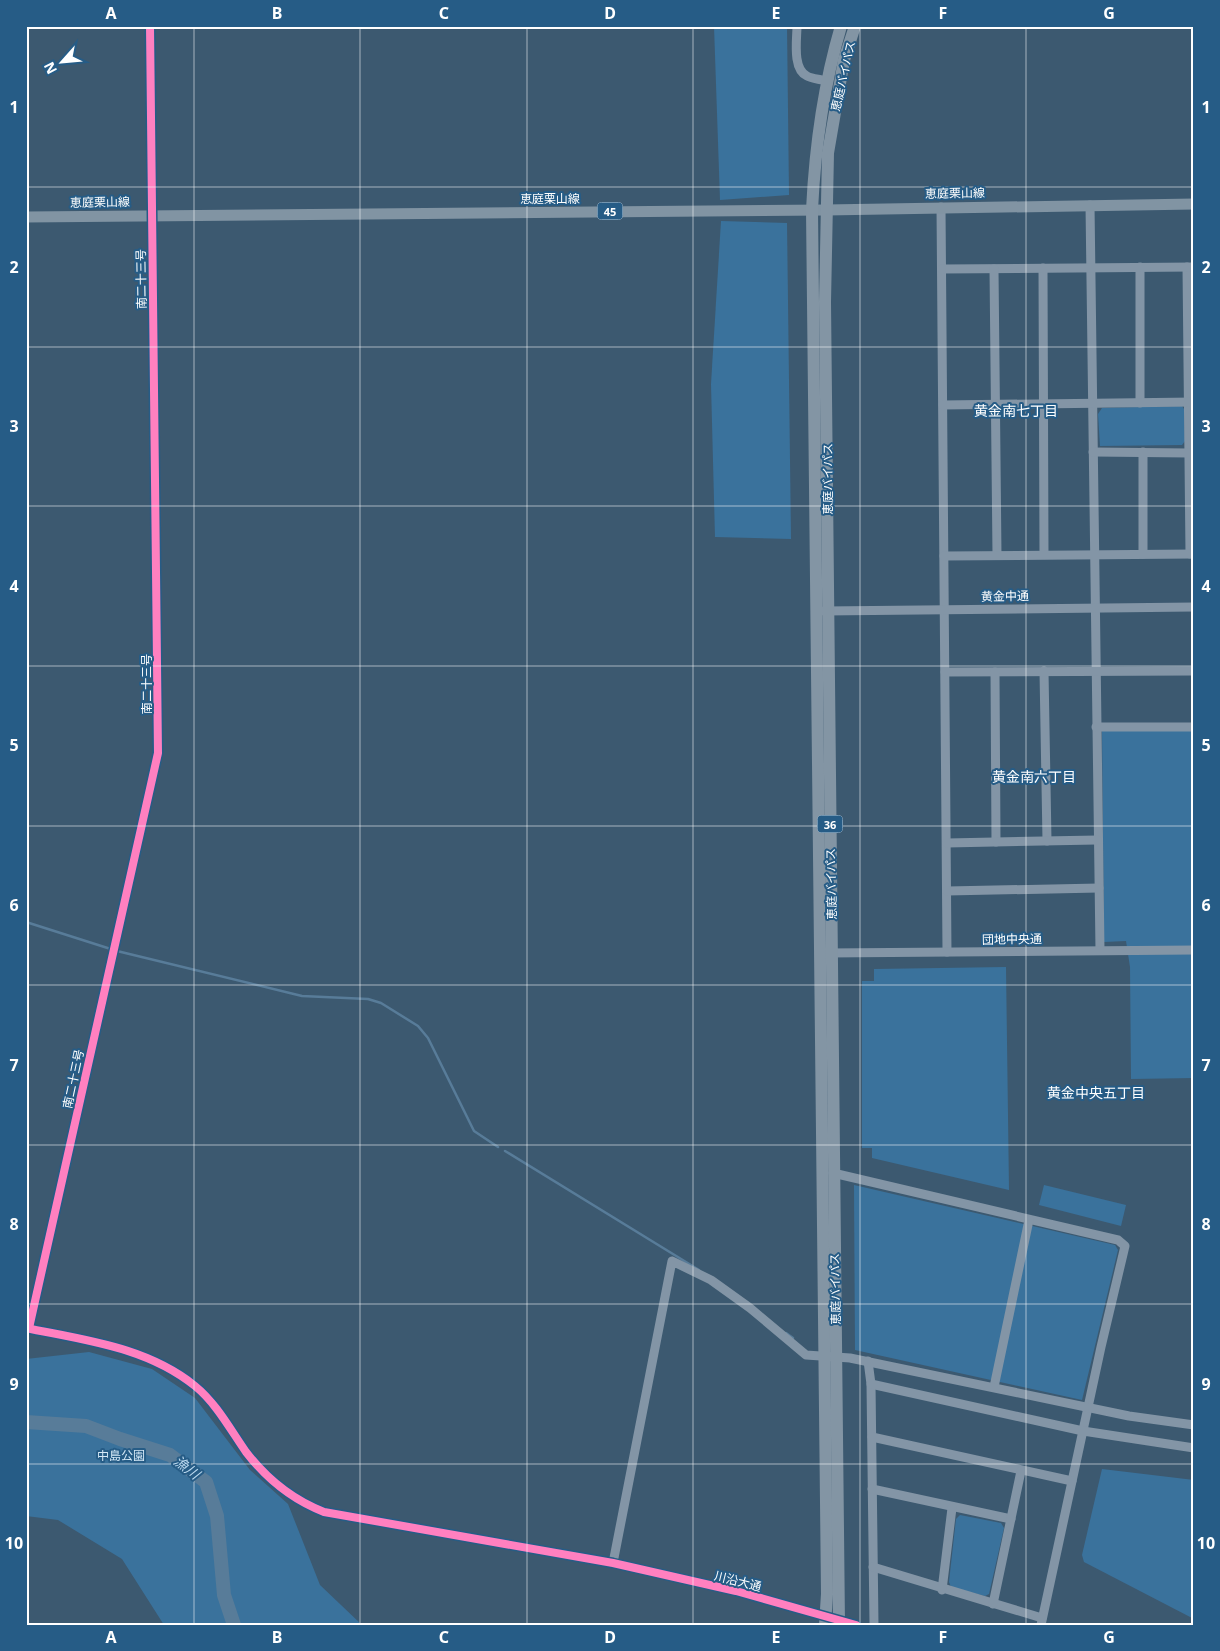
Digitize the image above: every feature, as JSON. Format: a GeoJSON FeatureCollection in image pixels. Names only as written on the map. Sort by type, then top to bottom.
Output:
{"type":"FeatureCollection","features":[{"type":"Feature","properties":{"kind":"highway","name":"恵庭バイパス"},"geometry":{"type":"LineString","coordinates":[[839,1622],[830,1355],[822,611],[812,210],[815,153],[826,81],[841,26]]}},
{"type":"Feature","properties":{"kind":"highway","name":"恵庭バイパス"},"geometry":{"type":"LineString","coordinates":[[822,611],[828,153],[844,60],[855,26]]}},
{"type":"Feature","properties":{"kind":"highway","name":"恵庭バイパス"},"geometry":{"type":"LineString","coordinates":[[825,953],[833,1173],[825,1621]]}},
{"type":"Feature","properties":{"kind":"main road","name":"恵庭栗山線"},"geometry":{"type":"LineString","coordinates":[[26,217],[826,210],[1194,204]]}},
{"type":"Feature","properties":{"kind":"street","name":"南二十三号"},"geometry":{"type":"LineString","coordinates":[[28,1328],[158,753],[150,26]]}},
{"type":"Feature","properties":{"kind":"street"},"geometry":{"type":"LineString","coordinates":[[797,26],[797,58],[801,70],[805,76],[826,81]]}},
{"type":"Feature","properties":{"kind":"street"},"geometry":{"type":"LineString","coordinates":[[1090,205],[1094,670],[1100,950]]}},
{"type":"Feature","properties":{"kind":"street"},"geometry":{"type":"LineString","coordinates":[[941,207],[947,952]]}},
{"type":"Feature","properties":{"kind":"street"},"geometry":{"type":"LineString","coordinates":[[1140,267],[1140,403]]}},
{"type":"Feature","properties":{"kind":"street"},"geometry":{"type":"LineString","coordinates":[[942,269],[1191,267],[1192,403],[1189,453],[1192,554],[944,556]]}},
{"type":"Feature","properties":{"kind":"street"},"geometry":{"type":"LineString","coordinates":[[1043,268],[1044,554]]}},
{"type":"Feature","properties":{"kind":"street"},"geometry":{"type":"LineString","coordinates":[[994,269],[997,555]]}},
{"type":"Feature","properties":{"kind":"street"},"geometry":{"type":"LineString","coordinates":[[943,405],[1192,403]]}},
{"type":"Feature","properties":{"kind":"street"},"geometry":{"type":"LineString","coordinates":[[1093,452],[1189,453]]}},
{"type":"Feature","properties":{"kind":"street"},"geometry":{"type":"LineString","coordinates":[[1143,452],[1143,554]]}},
{"type":"Feature","properties":{"kind":"street","name":"黄金中通"},"geometry":{"type":"LineString","coordinates":[[822,611],[1194,607]]}},
{"type":"Feature","properties":{"kind":"street"},"geometry":{"type":"LineString","coordinates":[[1044,671],[1047,841]]}},
{"type":"Feature","properties":{"kind":"street"},"geometry":{"type":"LineString","coordinates":[[945,672],[1194,671]]}},
{"type":"Feature","properties":{"kind":"street"},"geometry":{"type":"LineString","coordinates":[[995,672],[996,842]]}},
{"type":"Feature","properties":{"kind":"street"},"geometry":{"type":"LineString","coordinates":[[1096,727],[1194,727]]}},
{"type":"Feature","properties":{"kind":"street"},"geometry":{"type":"LineString","coordinates":[[946,843],[1097,840]]}},
{"type":"Feature","properties":{"kind":"street"},"geometry":{"type":"LineString","coordinates":[[947,890],[1099,888]]}},
{"type":"Feature","properties":{"kind":"street","name":"団地中央通"},"geometry":{"type":"LineString","coordinates":[[825,953],[1194,950]]}},
{"type":"Feature","properties":{"kind":"street"},"geometry":{"type":"LineString","coordinates":[[833,1173],[1118,1240],[1125,1246],[1042,1621],[993,1604],[873,1568]]}},
{"type":"Feature","properties":{"kind":"street"},"geometry":{"type":"LineString","coordinates":[[994,1387],[1029,1220]]}},
{"type":"Feature","properties":{"kind":"street"},"geometry":{"type":"LineString","coordinates":[[613,1563],[672,1261],[711,1280],[750,1308],[806,1355],[830,1355],[868,1361],[1129,1416],[1194,1425]]}},
{"type":"Feature","properties":{"kind":"street","name":"川沿大通"},"geometry":{"type":"LineString","coordinates":[[28,1328],[136,1353],[178,1373],[196,1386],[212,1404],[260,1468],[297,1499],[315,1508],[336,1515],[613,1563],[736,1591],[825,1621],[856,1625]]}},
{"type":"Feature","properties":{"kind":"street"},"geometry":{"type":"LineString","coordinates":[[868,1361],[871,1384],[874,1625]]}},
{"type":"Feature","properties":{"kind":"street"},"geometry":{"type":"LineString","coordinates":[[871,1384],[1083,1431],[1194,1448]]}},
{"type":"Feature","properties":{"kind":"street"},"geometry":{"type":"LineString","coordinates":[[872,1437],[1072,1481]]}},
{"type":"Feature","properties":{"kind":"street"},"geometry":{"type":"LineString","coordinates":[[993,1604],[1021,1471]]}},
{"type":"Feature","properties":{"kind":"street"},"geometry":{"type":"LineString","coordinates":[[872,1489],[952,1508],[1011,1519]]}},
{"type":"Feature","properties":{"kind":"street"},"geometry":{"type":"LineString","coordinates":[[942,1590],[952,1508]]}},
{"type":"Feature","properties":{"kind":"green space"},"geometry":{"type":"Polygon","coordinates":[[[714,26],[787,26],[789,195],[720,200],[714,26]]]}},
{"type":"Feature","properties":{"kind":"green space"},"geometry":{"type":"Polygon","coordinates":[[[721,221],[787,223],[791,539],[715,537],[711,384],[721,221]]]}},
{"type":"Feature","properties":{"kind":"green space"},"geometry":{"type":"Polygon","coordinates":[[[1182,406],[1184,409],[1185,441],[1182,445],[1100,446],[1098,414],[1102,408],[1182,406]]]}},
{"type":"Feature","properties":{"kind":"green space"},"geometry":{"type":"Polygon","coordinates":[[[1194,730],[1194,1078],[1131,1079],[1130,967],[1126,941],[1104,942],[1102,731],[1194,730]]]}},
{"type":"Feature","properties":{"kind":"green space"},"geometry":{"type":"Polygon","coordinates":[[[1006,967],[1009,1190],[872,1158],[872,1148],[862,1148],[862,981],[874,981],[874,969],[1006,967]]]}},
{"type":"Feature","properties":{"kind":"green space"},"geometry":{"type":"Polygon","coordinates":[[[854,1185],[1115,1245],[1118,1250],[1082,1400],[855,1350],[854,1185]]]}},
{"type":"Feature","properties":{"kind":"green space"},"geometry":{"type":"Polygon","coordinates":[[[1044,1185],[1126,1205],[1121,1226],[1039,1205],[1044,1185]]]}},
{"type":"Feature","properties":{"kind":"green space","name":"中島公園"},"geometry":{"type":"Polygon","coordinates":[[[89,1352],[152,1369],[195,1398],[250,1470],[288,1504],[320,1585],[362,1625],[164,1625],[122,1559],[58,1520],[26,1516],[26,1359],[89,1352]]]}},
{"type":"Feature","properties":{"kind":"green space"},"geometry":{"type":"Polygon","coordinates":[[[1102,1469],[1194,1480],[1194,1619],[1084,1562],[1082,1555],[1102,1469]]]}},
{"type":"Feature","properties":{"kind":"green space"},"geometry":{"type":"Polygon","coordinates":[[[960,1515],[1001,1523],[1004,1528],[989,1594],[985,1596],[951,1587],[949,1582],[956,1519],[960,1515]]]}},
{"type":"Feature","properties":{"kind":"waterway"},"geometry":{"type":"LineString","coordinates":[[26,922],[117,951],[302,996],[368,999],[381,1003],[418,1026],[428,1038],[474,1131],[498,1147]]}},
{"type":"Feature","properties":{"kind":"waterway"},"geometry":{"type":"LineString","coordinates":[[505,1151],[699,1270]]}},
{"type":"Feature","properties":{"kind":"waterway"},"geometry":{"type":"LineString","coordinates":[[786,1333],[793,1338]]}},
{"type":"Feature","properties":{"kind":"waterway","name":"漁川"},"geometry":{"type":"LineString","coordinates":[[26,1422],[86,1426],[170,1455],[206,1482],[217,1516],[224,1595],[234,1625]]}},
{"type":"Feature","properties":{"kind":"cycle path"},"geometry":{"type":"LineString","coordinates":[[29,1328],[158,753],[150,26]]}},
{"type":"Feature","properties":{"kind":"cycle path"},"geometry":{"type":"LineString","coordinates":[[26,1328],[114,1347],[156,1362],[176,1373],[195,1386],[210,1400],[246,1452],[262,1471],[291,1495],[324,1512],[613,1563],[736,1591],[856,1625]]}},
{"type":"Feature","properties":{"kind":"district","name":"黄金南七丁目"},"geometry":{"type":"Point","coordinates":[1016,410]}},
{"type":"Feature","properties":{"kind":"district","name":"黄金南六丁目"},"geometry":{"type":"Point","coordinates":[1034,776]}},
{"type":"Feature","properties":{"kind":"district","name":"黄金中央五丁目"},"geometry":{"type":"Point","coordinates":[1096,1092]}}]}
